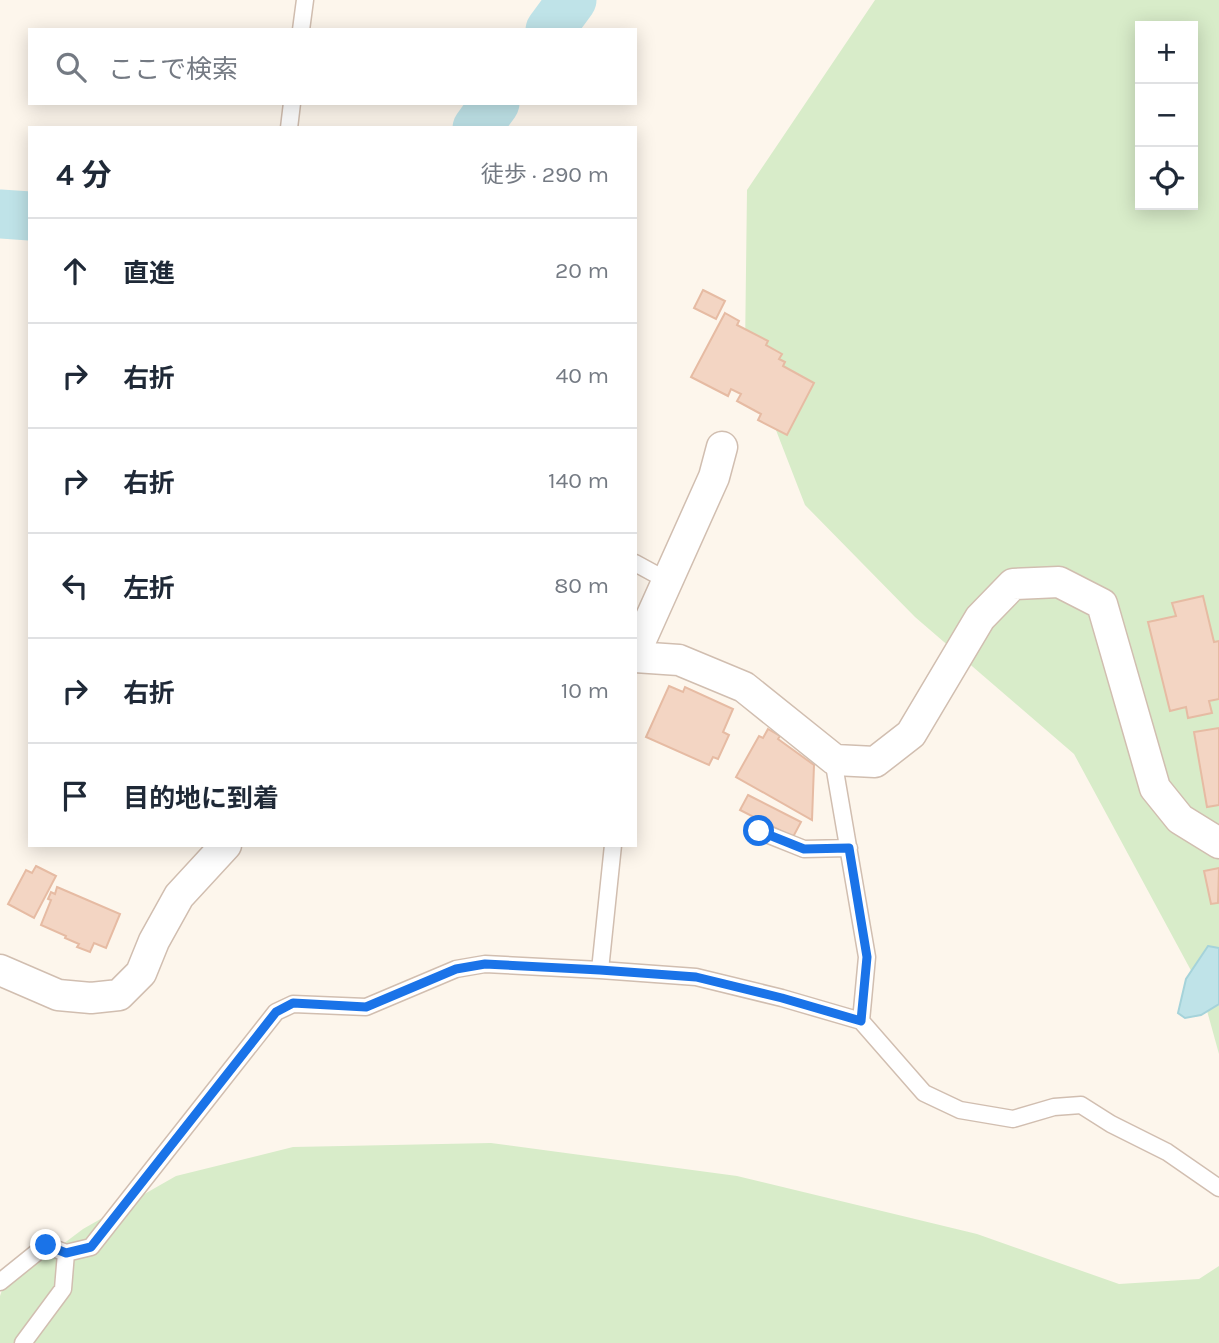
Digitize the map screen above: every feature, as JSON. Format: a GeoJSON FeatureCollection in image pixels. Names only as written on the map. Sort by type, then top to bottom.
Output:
{"type":"FeatureCollection","features":[{"type":"Feature","properties":{"kind":"street"},"geometry":{"type":"LineString","coordinates":[[637,651],[714,477],[722,447]]}},
{"type":"Feature","properties":{"kind":"street"},"geometry":{"type":"LineString","coordinates":[[637,655],[678,660],[744,687],[833,759],[875,762],[911,734],[981,618],[1013,584],[1059,582],[1102,604],[1155,788],[1180,819],[1219,843]]}},
{"type":"Feature","properties":{"kind":"street"},"geometry":{"type":"LineString","coordinates":[[0,970],[58,995],[91,999],[119,995],[141,973],[154,941],[179,896],[224,847]]}},
{"type":"Feature","properties":{"kind":"lane"},"geometry":{"type":"LineString","coordinates":[[301,28],[305,0]]}},
{"type":"Feature","properties":{"kind":"lane"},"geometry":{"type":"LineString","coordinates":[[289,126],[292,105]]}},
{"type":"Feature","properties":{"kind":"lane"},"geometry":{"type":"LineString","coordinates":[[637,564],[668,581]]}},
{"type":"Feature","properties":{"kind":"lane"},"geometry":{"type":"LineString","coordinates":[[833,759],[867,957],[861,1021]]}},
{"type":"Feature","properties":{"kind":"lane"},"geometry":{"type":"LineString","coordinates":[[759,831],[804,849],[849,848]]}},
{"type":"Feature","properties":{"kind":"lane"},"geometry":{"type":"LineString","coordinates":[[600,970],[613,847]]}},
{"type":"Feature","properties":{"kind":"lane"},"geometry":{"type":"LineString","coordinates":[[0,1282],[46,1245],[66,1253],[91,1247],[276,1012],[293,1003],[366,1007],[456,969],[485,964],[696,977],[861,1021],[924,1093],[960,1110],[1013,1119],[1054,1107],[1081,1105],[1111,1124],[1167,1152],[1219,1188]]}},
{"type":"Feature","properties":{"kind":"lane"},"geometry":{"type":"LineString","coordinates":[[23,1343],[63,1289],[66,1253]]}},
{"type":"Feature","properties":{"kind":"green space"},"geometry":{"type":"Polygon","coordinates":[[[875,0],[1219,0],[1219,1054],[1201,989],[1074,754],[915,617],[805,505],[745,350],[747,190],[875,0]]]}},
{"type":"Feature","properties":{"kind":"green space"},"geometry":{"type":"Polygon","coordinates":[[[491,1143],[737,1176],[977,1234],[1119,1284],[1199,1279],[1219,1266],[1219,1343],[0,1343],[2,1290],[83,1229],[176,1176],[293,1147],[491,1143]]]}},
{"type":"Feature","properties":{"kind":"water"},"geometry":{"type":"Polygon","coordinates":[[[1208,946],[1219,948],[1219,1004],[1201,1015],[1185,1018],[1178,1013],[1186,979],[1208,946]]]}},
{"type":"Feature","properties":{"kind":"building"},"geometry":{"type":"Polygon","coordinates":[[[703,290],[725,301],[716,319],[694,308],[703,290]]]}},
{"type":"Feature","properties":{"kind":"building"},"geometry":{"type":"Polygon","coordinates":[[[725,313],[739,321],[737,325],[768,341],[766,345],[782,354],[779,359],[785,362],[783,366],[814,383],[787,435],[758,420],[761,414],[737,401],[741,394],[731,389],[728,396],[691,377],[725,313]]]}},
{"type":"Feature","properties":{"kind":"building"},"geometry":{"type":"Polygon","coordinates":[[[1203,596],[1214,642],[1219,641],[1219,699],[1209,701],[1212,713],[1188,718],[1186,707],[1170,711],[1148,622],[1176,616],[1172,603],[1203,596]]]}},
{"type":"Feature","properties":{"kind":"building"},"geometry":{"type":"Polygon","coordinates":[[[669,686],[683,692],[685,687],[733,709],[723,732],[729,735],[718,759],[713,757],[709,765],[646,737],[669,686]]]}},
{"type":"Feature","properties":{"kind":"building"},"geometry":{"type":"Polygon","coordinates":[[[1219,728],[1219,805],[1207,807],[1194,732],[1219,728]]]}},
{"type":"Feature","properties":{"kind":"building"},"geometry":{"type":"Polygon","coordinates":[[[768,729],[814,765],[812,820],[736,777],[759,736],[763,738],[768,729]]]}},
{"type":"Feature","properties":{"kind":"building"},"geometry":{"type":"Polygon","coordinates":[[[748,795],[801,822],[793,837],[740,810],[748,795]]]}},
{"type":"Feature","properties":{"kind":"building"},"geometry":{"type":"Polygon","coordinates":[[[36,866],[56,876],[34,918],[8,904],[26,870],[32,873],[36,866]]]}},
{"type":"Feature","properties":{"kind":"building"},"geometry":{"type":"Polygon","coordinates":[[[1219,868],[1218,903],[1211,904],[1204,871],[1219,868]]]}},
{"type":"Feature","properties":{"kind":"building"},"geometry":{"type":"Polygon","coordinates":[[[57,887],[120,914],[106,948],[94,943],[90,952],[77,947],[79,944],[65,938],[66,936],[41,925],[51,900],[48,899],[51,892],[55,894],[57,887]]]}},
{"type":"Feature","properties":{"kind":"waterway"},"geometry":{"type":"LineString","coordinates":[[551,28],[572,0]]}},
{"type":"Feature","properties":{"kind":"waterway"},"geometry":{"type":"LineString","coordinates":[[478,126],[494,105]]}},
{"type":"Feature","properties":{"kind":"waterway"},"geometry":{"type":"LineString","coordinates":[[0,214],[28,216]]}},
{"type":"Feature","properties":{"kind":"route"},"geometry":{"type":"LineString","coordinates":[[46,1245],[66,1253],[91,1247],[276,1012],[293,1003],[366,1007],[456,969],[485,964],[696,977],[861,1021],[867,957],[849,848],[804,849],[759,831]]}}]}
